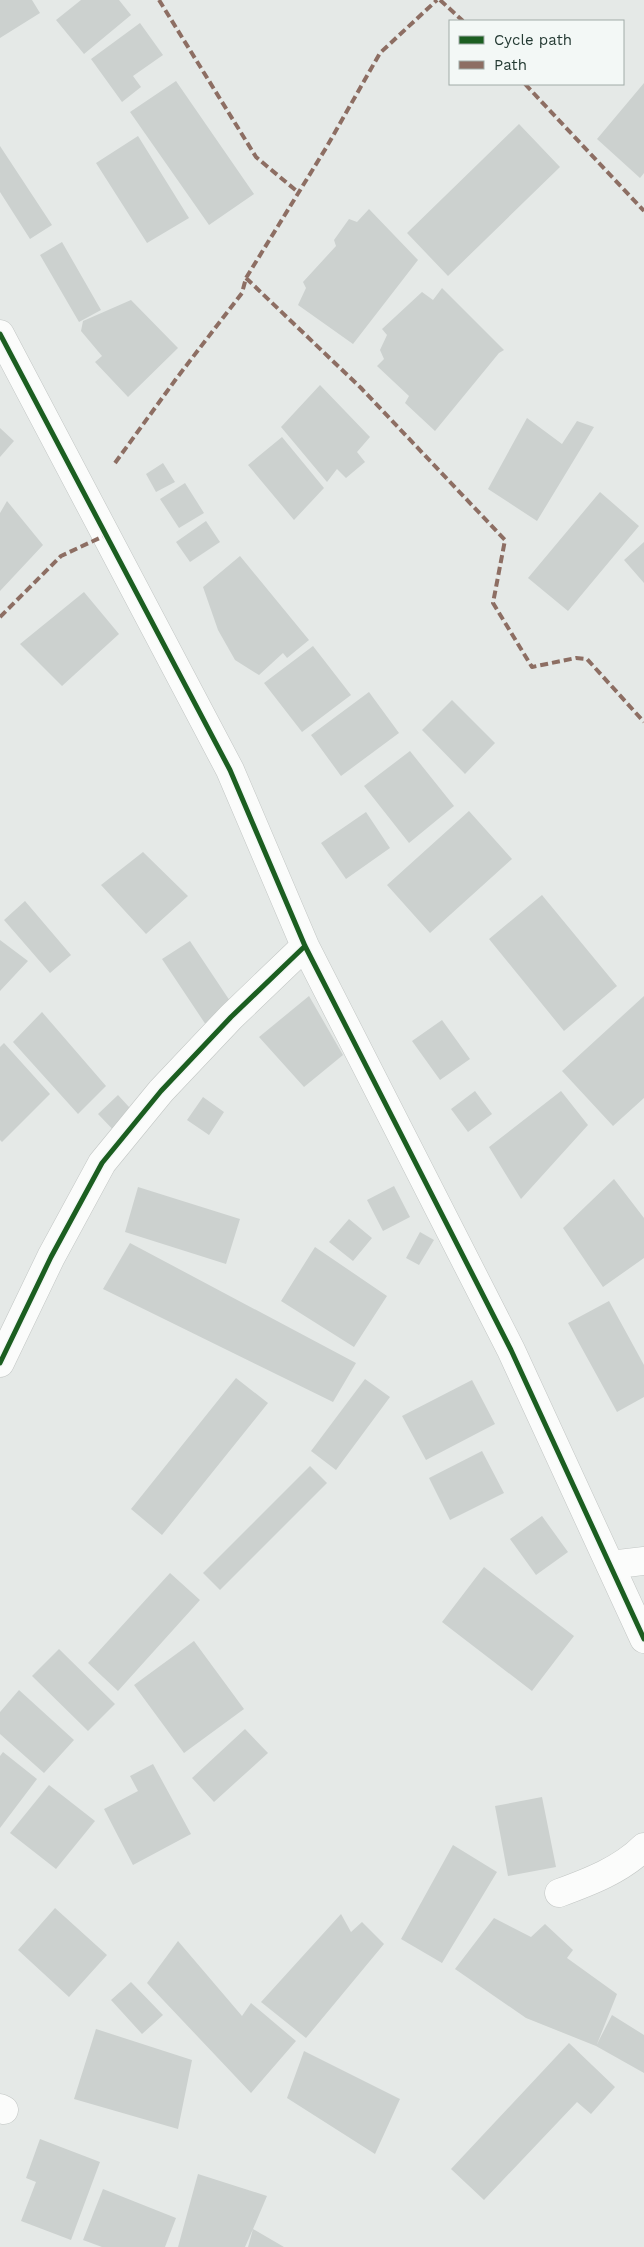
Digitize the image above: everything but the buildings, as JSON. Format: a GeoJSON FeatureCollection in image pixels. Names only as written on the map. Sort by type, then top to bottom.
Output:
{"type":"FeatureCollection","features":[{"type":"Feature","properties":{"kind":"street"},"geometry":{"type":"LineString","coordinates":[[0,334],[230,770],[305,946],[511,1350],[644,1639]]}},
{"type":"Feature","properties":{"kind":"street"},"geometry":{"type":"LineString","coordinates":[[0,1363],[51,1257],[102,1162],[161,1091],[231,1017],[305,946]]}},
{"type":"Feature","properties":{"kind":"street"},"geometry":{"type":"LineString","coordinates":[[610,1565],[644,1561]]}},
{"type":"Feature","properties":{"kind":"street"},"geometry":{"type":"LineString","coordinates":[[559,1893],[594,1881],[634,1856],[644,1846]]}},
{"type":"Feature","properties":{"kind":"marked path"},"geometry":{"type":"LineString","coordinates":[[159,0],[256,157],[299,193]]}},
{"type":"Feature","properties":{"kind":"marked path"},"geometry":{"type":"LineString","coordinates":[[115,463],[242,293],[246,278],[326,148],[380,53],[437,0]]}},
{"type":"Feature","properties":{"kind":"marked path"},"geometry":{"type":"LineString","coordinates":[[440,0],[462,20]]}},
{"type":"Feature","properties":{"kind":"marked path"},"geometry":{"type":"LineString","coordinates":[[526,85],[644,211]]}},
{"type":"Feature","properties":{"kind":"marked path"},"geometry":{"type":"LineString","coordinates":[[246,278],[361,388],[505,540],[493,603],[532,667],[576,658],[587,659],[644,722]]}},
{"type":"Feature","properties":{"kind":"marked path"},"geometry":{"type":"LineString","coordinates":[[0,617],[61,556],[106,535]]}},
{"type":"Feature","properties":{"kind":"cycle path"},"geometry":{"type":"LineString","coordinates":[[0,334],[230,770],[305,946],[511,1350],[644,1639]]}},
{"type":"Feature","properties":{"kind":"cycle path"},"geometry":{"type":"LineString","coordinates":[[0,1363],[51,1257],[102,1163],[161,1091],[231,1017],[305,946]]}}]}
